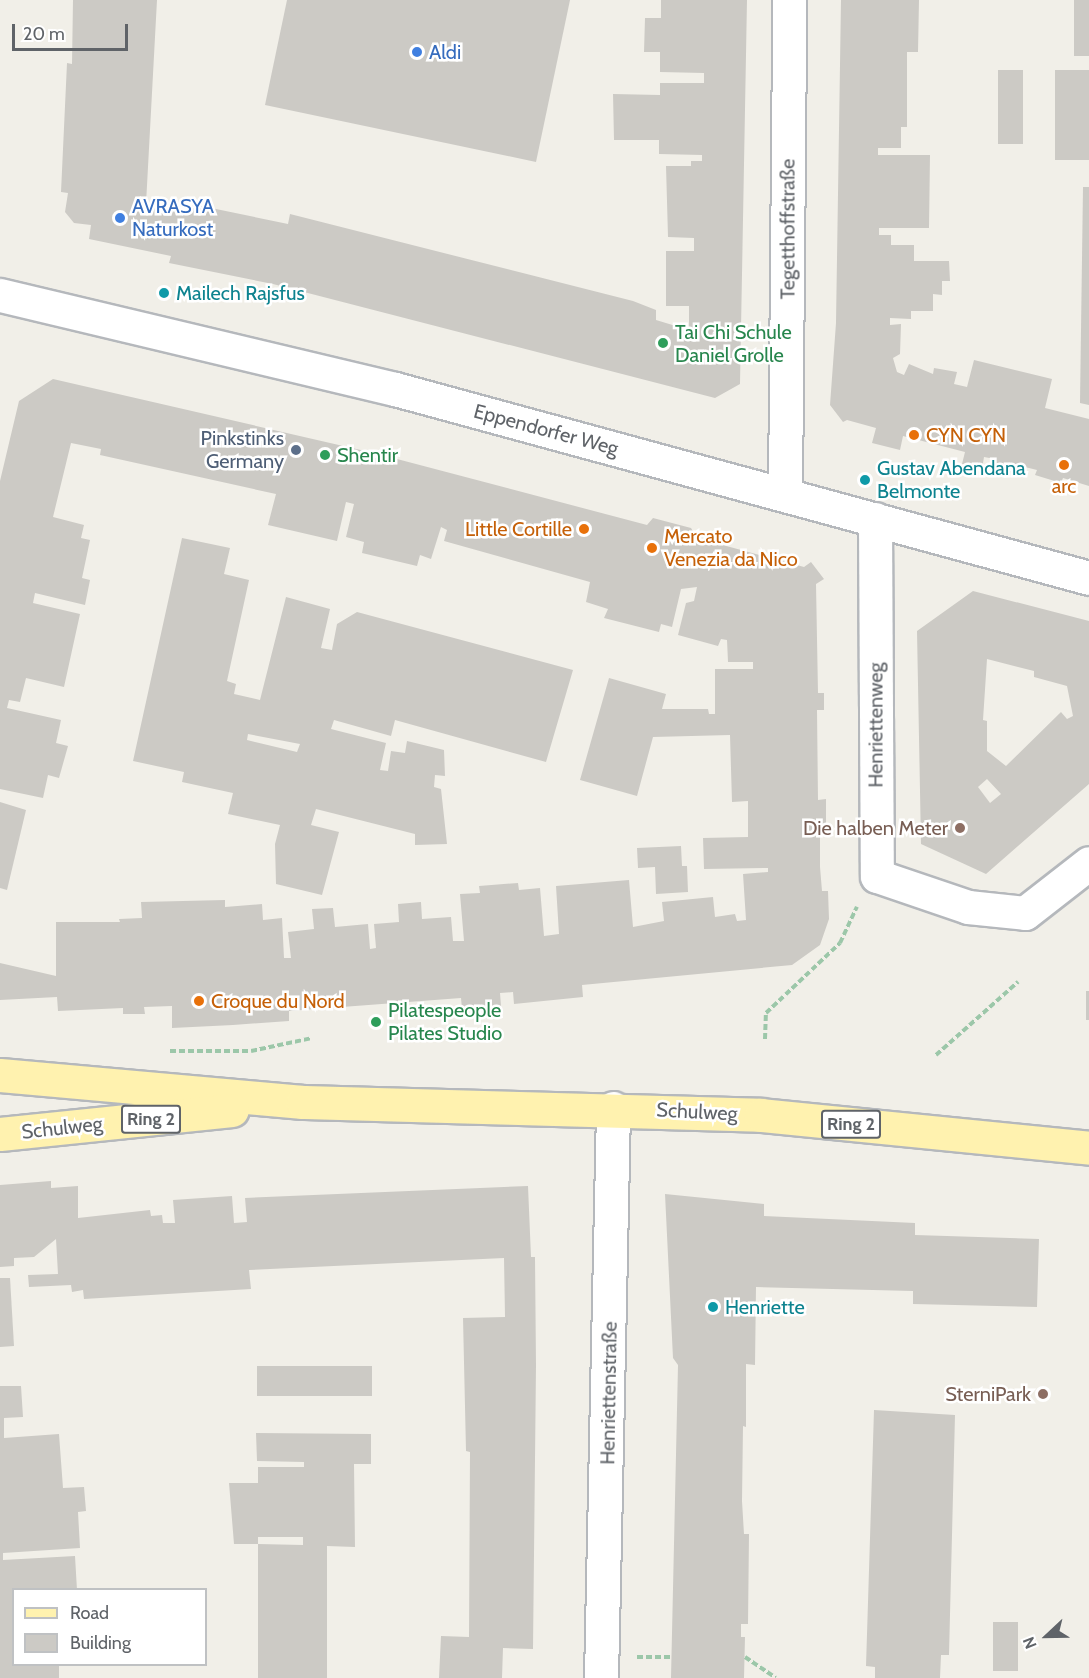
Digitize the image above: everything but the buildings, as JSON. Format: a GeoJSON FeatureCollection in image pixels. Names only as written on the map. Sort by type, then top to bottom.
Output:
{"type":"FeatureCollection","features":[{"type":"Feature","properties":{"kind":"main road","name":"Schulweg"},"geometry":{"type":"LineString","coordinates":[[0,1075],[303,1102],[613,1108],[761,1115],[1089,1148]]}},
{"type":"Feature","properties":{"kind":"main road","name":"Schulweg"},"geometry":{"type":"LineString","coordinates":[[0,1134],[303,1102]]}},
{"type":"Feature","properties":{"kind":"street","name":"Tegetthoffstraße"},"geometry":{"type":"LineString","coordinates":[[785,494],[789,0]]}},
{"type":"Feature","properties":{"kind":"street","name":"Eppendorfer Weg"},"geometry":{"type":"LineString","coordinates":[[0,295],[395,389],[1089,578]]}},
{"type":"Feature","properties":{"kind":"street","name":"Henriettenweg"},"geometry":{"type":"LineString","coordinates":[[875,519],[877,876],[968,907],[1024,914],[1089,863]]}},
{"type":"Feature","properties":{"kind":"street","name":"Henriettenstraße"},"geometry":{"type":"LineString","coordinates":[[601,1678],[613,1108]]}},
{"type":"Feature","properties":{"kind":"path"},"geometry":{"type":"LineString","coordinates":[[765,1039],[766,1012],[840,943],[857,907]]}},
{"type":"Feature","properties":{"kind":"path"},"geometry":{"type":"LineString","coordinates":[[936,1055],[1018,982]]}},
{"type":"Feature","properties":{"kind":"path"},"geometry":{"type":"LineString","coordinates":[[162,1051],[251,1051],[312,1038]]}},
{"type":"Feature","properties":{"kind":"path"},"geometry":{"type":"LineString","coordinates":[[636,1657],[671,1657]]}},
{"type":"Feature","properties":{"kind":"path"},"geometry":{"type":"LineString","coordinates":[[745,1657],[776,1678]]}},
{"type":"Feature","properties":{"kind":"place","name":"Aldi"},"geometry":{"type":"Point","coordinates":[417,52]}},
{"type":"Feature","properties":{"kind":"place","name":"AVRASYA Naturkost"},"geometry":{"type":"Point","coordinates":[120,218]}},
{"type":"Feature","properties":{"kind":"place","name":"Mailech Rajsfus"},"geometry":{"type":"Point","coordinates":[164,293]}},
{"type":"Feature","properties":{"kind":"place","name":"Tai Chi Schule Daniel Grolle"},"geometry":{"type":"Point","coordinates":[663,343]}},
{"type":"Feature","properties":{"kind":"place","name":"CYN CYN"},"geometry":{"type":"Point","coordinates":[914,435]}},
{"type":"Feature","properties":{"kind":"place","name":"Pinkstinks Germany"},"geometry":{"type":"Point","coordinates":[296,450]}},
{"type":"Feature","properties":{"kind":"place","name":"Shentir"},"geometry":{"type":"Point","coordinates":[325,455]}},
{"type":"Feature","properties":{"kind":"place","name":"arc"},"geometry":{"type":"Point","coordinates":[1064,465]}},
{"type":"Feature","properties":{"kind":"place","name":"Gustav Abendana Belmonte"},"geometry":{"type":"Point","coordinates":[865,480]}},
{"type":"Feature","properties":{"kind":"place","name":"Little Cortille"},"geometry":{"type":"Point","coordinates":[584,529]}},
{"type":"Feature","properties":{"kind":"place","name":"Mercato Venezia da Nico"},"geometry":{"type":"Point","coordinates":[652,548]}},
{"type":"Feature","properties":{"kind":"place","name":"Die halben Meter"},"geometry":{"type":"Point","coordinates":[960,828]}},
{"type":"Feature","properties":{"kind":"place","name":"Croque du Nord"},"geometry":{"type":"Point","coordinates":[199,1001]}},
{"type":"Feature","properties":{"kind":"place","name":"Pilatespeople Pilates Studio"},"geometry":{"type":"Point","coordinates":[376,1022]}},
{"type":"Feature","properties":{"kind":"place","name":"Henriette"},"geometry":{"type":"Point","coordinates":[713,1307]}},
{"type":"Feature","properties":{"kind":"place","name":"SterniPark"},"geometry":{"type":"Point","coordinates":[1043,1394]}}]}
